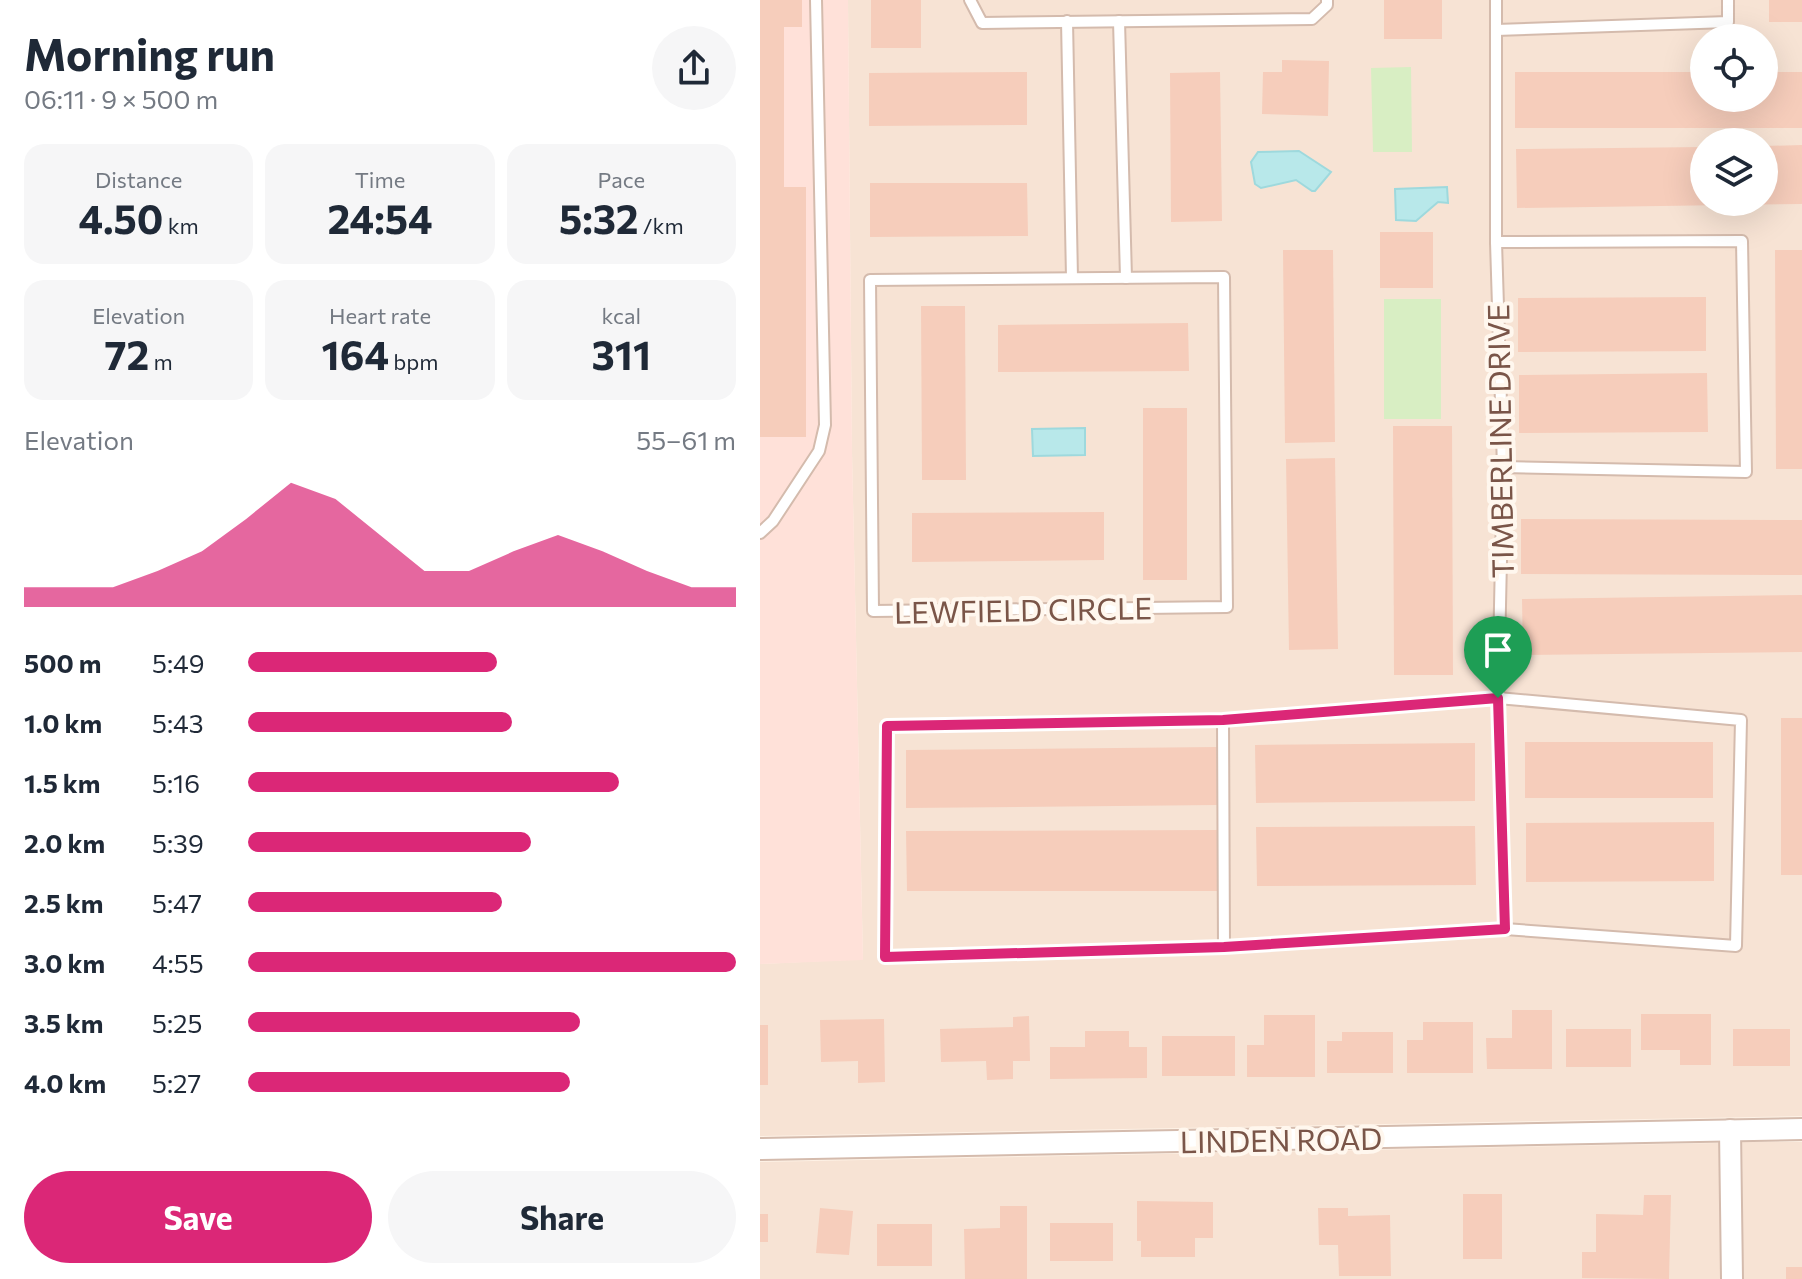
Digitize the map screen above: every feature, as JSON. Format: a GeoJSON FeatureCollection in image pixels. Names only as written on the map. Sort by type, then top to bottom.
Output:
{"type":"FeatureCollection","features":[{"type":"Feature","properties":{"kind":"street","name":"LINDEN ROAD"},"geometry":{"type":"LineString","coordinates":[[760,1149],[1802,1129]]}},
{"type":"Feature","properties":{"kind":"street"},"geometry":{"type":"LineString","coordinates":[[1730,1130],[1732,1279]]}},
{"type":"Feature","properties":{"kind":"lane"},"geometry":{"type":"LineString","coordinates":[[760,533],[773,521],[819,451],[825,425],[816,0]]}},
{"type":"Feature","properties":{"kind":"lane"},"geometry":{"type":"LineString","coordinates":[[970,0],[982,23],[1312,19],[1327,5],[1327,0]]}},
{"type":"Feature","properties":{"kind":"lane","name":"TIMBERLINE DRIVE"},"geometry":{"type":"LineString","coordinates":[[1496,0],[1496,242],[1503,467],[1498,698],[1505,929]]}},
{"type":"Feature","properties":{"kind":"lane"},"geometry":{"type":"LineString","coordinates":[[1496,30],[1728,22],[1728,0]]}},
{"type":"Feature","properties":{"kind":"lane"},"geometry":{"type":"LineString","coordinates":[[1067,21],[1072,278]]}},
{"type":"Feature","properties":{"kind":"lane"},"geometry":{"type":"LineString","coordinates":[[1119,21],[1126,278]]}},
{"type":"Feature","properties":{"kind":"lane"},"geometry":{"type":"LineString","coordinates":[[1496,242],[1742,241],[1746,472],[1503,467]]}},
{"type":"Feature","properties":{"kind":"lane","name":"LEWFIELD CIRCLE"},"geometry":{"type":"LineString","coordinates":[[1224,277],[1227,607],[873,611],[870,280],[1072,278],[1224,277]]}},
{"type":"Feature","properties":{"kind":"lane"},"geometry":{"type":"LineString","coordinates":[[1498,698],[1741,720],[1736,946],[1505,929],[1224,947],[885,957],[887,726],[1223,720],[1498,698]]}},
{"type":"Feature","properties":{"kind":"lane"},"geometry":{"type":"LineString","coordinates":[[1223,720],[1224,947]]}},
{"type":"Feature","properties":{"kind":"shaded area"},"geometry":{"type":"Polygon","coordinates":[[[760,0],[848,0],[852,452],[863,960],[760,964],[760,0]]]}},
{"type":"Feature","properties":{"kind":"shaded area"},"geometry":{"type":"Polygon","coordinates":[[[848,0],[1802,0],[1802,1116],[760,1136],[760,964],[863,959],[852,452],[848,0]]]}},
{"type":"Feature","properties":{"kind":"shaded area"},"geometry":{"type":"Polygon","coordinates":[[[1742,1142],[1802,1142],[1802,1279],[1743,1279],[1742,1142]]]}},
{"type":"Feature","properties":{"kind":"shaded area"},"geometry":{"type":"Polygon","coordinates":[[[1719,1143],[1721,1279],[760,1279],[760,1162],[1719,1143]]]}},
{"type":"Feature","properties":{"kind":"green space"},"geometry":{"type":"Polygon","coordinates":[[[1411,67],[1412,152],[1373,152],[1371,68],[1411,67]]]}},
{"type":"Feature","properties":{"kind":"green space"},"geometry":{"type":"Polygon","coordinates":[[[1384,299],[1441,299],[1441,419],[1384,419],[1384,299]]]}},
{"type":"Feature","properties":{"kind":"water"},"geometry":{"type":"Polygon","coordinates":[[[1299,151],[1331,172],[1315,191],[1296,180],[1261,188],[1255,184],[1251,162],[1258,152],[1299,151]]]}},
{"type":"Feature","properties":{"kind":"water"},"geometry":{"type":"Polygon","coordinates":[[[1447,187],[1448,203],[1438,202],[1416,221],[1396,220],[1395,189],[1447,187]]]}},
{"type":"Feature","properties":{"kind":"water"},"geometry":{"type":"Polygon","coordinates":[[[1085,428],[1085,455],[1033,456],[1032,429],[1085,428]]]}},
{"type":"Feature","properties":{"kind":"building"},"geometry":{"type":"Polygon","coordinates":[[[760,0],[802,0],[802,27],[784,27],[784,187],[806,187],[806,437],[760,437],[760,0]]]}},
{"type":"Feature","properties":{"kind":"building"},"geometry":{"type":"Polygon","coordinates":[[[871,0],[921,0],[921,48],[871,48],[871,0]]]}},
{"type":"Feature","properties":{"kind":"building"},"geometry":{"type":"Polygon","coordinates":[[[1384,0],[1442,0],[1442,39],[1384,39],[1384,0]]]}},
{"type":"Feature","properties":{"kind":"building"},"geometry":{"type":"Polygon","coordinates":[[[1769,0],[1802,0],[1802,22],[1769,22],[1769,0]]]}},
{"type":"Feature","properties":{"kind":"building"},"geometry":{"type":"Polygon","coordinates":[[[1282,60],[1329,61],[1328,116],[1262,114],[1263,72],[1282,72],[1282,60]]]}},
{"type":"Feature","properties":{"kind":"building"},"geometry":{"type":"Polygon","coordinates":[[[1027,72],[1027,125],[869,126],[869,73],[1027,72]]]}},
{"type":"Feature","properties":{"kind":"building"},"geometry":{"type":"Polygon","coordinates":[[[1220,72],[1222,221],[1171,222],[1170,73],[1220,72]]]}},
{"type":"Feature","properties":{"kind":"building"},"geometry":{"type":"Polygon","coordinates":[[[1515,72],[1690,72],[1690,112],[1778,112],[1778,72],[1802,72],[1802,128],[1515,128],[1515,72]]]}},
{"type":"Feature","properties":{"kind":"building"},"geometry":{"type":"Polygon","coordinates":[[[1802,145],[1802,204],[1778,204],[1778,146],[1802,145]]]}},
{"type":"Feature","properties":{"kind":"building"},"geometry":{"type":"Polygon","coordinates":[[[1690,147],[1690,206],[1517,208],[1516,149],[1690,147]]]}},
{"type":"Feature","properties":{"kind":"building"},"geometry":{"type":"Polygon","coordinates":[[[870,183],[1027,183],[1028,236],[870,237],[870,183]]]}},
{"type":"Feature","properties":{"kind":"building"},"geometry":{"type":"Polygon","coordinates":[[[1380,232],[1433,232],[1433,288],[1380,288],[1380,232]]]}},
{"type":"Feature","properties":{"kind":"building"},"geometry":{"type":"Polygon","coordinates":[[[1283,250],[1333,250],[1335,442],[1285,443],[1283,250]]]}},
{"type":"Feature","properties":{"kind":"building"},"geometry":{"type":"Polygon","coordinates":[[[1775,250],[1802,250],[1802,469],[1776,469],[1775,250]]]}},
{"type":"Feature","properties":{"kind":"building"},"geometry":{"type":"Polygon","coordinates":[[[1706,297],[1706,351],[1518,352],[1518,298],[1706,297]]]}},
{"type":"Feature","properties":{"kind":"building"},"geometry":{"type":"Polygon","coordinates":[[[921,306],[965,306],[966,480],[922,480],[921,306]]]}},
{"type":"Feature","properties":{"kind":"building"},"geometry":{"type":"Polygon","coordinates":[[[1188,323],[1189,371],[998,372],[998,325],[1188,323]]]}},
{"type":"Feature","properties":{"kind":"building"},"geometry":{"type":"Polygon","coordinates":[[[1707,373],[1708,432],[1519,433],[1519,375],[1707,373]]]}},
{"type":"Feature","properties":{"kind":"building"},"geometry":{"type":"Polygon","coordinates":[[[1143,408],[1187,408],[1187,580],[1143,580],[1143,408]]]}},
{"type":"Feature","properties":{"kind":"building"},"geometry":{"type":"Polygon","coordinates":[[[1393,426],[1452,426],[1453,675],[1394,675],[1393,426]]]}},
{"type":"Feature","properties":{"kind":"building"},"geometry":{"type":"Polygon","coordinates":[[[1335,458],[1338,649],[1289,650],[1286,459],[1335,458]]]}},
{"type":"Feature","properties":{"kind":"building"},"geometry":{"type":"Polygon","coordinates":[[[1104,512],[1104,560],[912,562],[912,513],[1104,512]]]}},
{"type":"Feature","properties":{"kind":"building"},"geometry":{"type":"Polygon","coordinates":[[[1521,519],[1802,520],[1802,575],[1521,574],[1521,519]]]}},
{"type":"Feature","properties":{"kind":"building"},"geometry":{"type":"Polygon","coordinates":[[[1802,595],[1802,652],[1523,655],[1522,599],[1802,595]]]}},
{"type":"Feature","properties":{"kind":"building"},"geometry":{"type":"Polygon","coordinates":[[[1781,718],[1802,718],[1802,875],[1781,875],[1781,718]]]}},
{"type":"Feature","properties":{"kind":"building"},"geometry":{"type":"Polygon","coordinates":[[[1525,742],[1713,742],[1713,798],[1525,798],[1525,742]]]}},
{"type":"Feature","properties":{"kind":"building"},"geometry":{"type":"Polygon","coordinates":[[[1475,743],[1475,801],[1256,803],[1255,745],[1475,743]]]}},
{"type":"Feature","properties":{"kind":"building"},"geometry":{"type":"Polygon","coordinates":[[[1217,747],[1217,805],[906,808],[906,750],[1217,747]]]}},
{"type":"Feature","properties":{"kind":"building"},"geometry":{"type":"Polygon","coordinates":[[[1714,822],[1714,881],[1526,882],[1526,823],[1714,822]]]}},
{"type":"Feature","properties":{"kind":"building"},"geometry":{"type":"Polygon","coordinates":[[[1475,826],[1476,885],[1257,886],[1256,827],[1475,826]]]}},
{"type":"Feature","properties":{"kind":"building"},"geometry":{"type":"Polygon","coordinates":[[[1217,830],[1218,891],[907,891],[906,831],[1217,830]]]}},
{"type":"Feature","properties":{"kind":"building"},"geometry":{"type":"Polygon","coordinates":[[[1512,1010],[1552,1010],[1552,1069],[1487,1069],[1486,1038],[1512,1038],[1512,1010]]]}},
{"type":"Feature","properties":{"kind":"building"},"geometry":{"type":"Polygon","coordinates":[[[1641,1014],[1711,1014],[1711,1065],[1680,1065],[1680,1050],[1641,1050],[1641,1014]]]}},
{"type":"Feature","properties":{"kind":"building"},"geometry":{"type":"Polygon","coordinates":[[[1264,1015],[1315,1015],[1315,1077],[1247,1077],[1247,1045],[1264,1045],[1264,1015]]]}},
{"type":"Feature","properties":{"kind":"building"},"geometry":{"type":"Polygon","coordinates":[[[1029,1016],[1030,1061],[1013,1061],[1013,1079],[987,1080],[986,1061],[941,1062],[940,1029],[1013,1027],[1013,1017],[1029,1016]]]}},
{"type":"Feature","properties":{"kind":"building"},"geometry":{"type":"Polygon","coordinates":[[[884,1019],[885,1082],[858,1083],[858,1061],[821,1062],[820,1020],[884,1019]]]}},
{"type":"Feature","properties":{"kind":"building"},"geometry":{"type":"Polygon","coordinates":[[[1423,1022],[1473,1022],[1473,1073],[1407,1073],[1407,1040],[1423,1040],[1423,1022]]]}},
{"type":"Feature","properties":{"kind":"building"},"geometry":{"type":"Polygon","coordinates":[[[760,1025],[768,1025],[768,1085],[760,1085],[760,1025]]]}},
{"type":"Feature","properties":{"kind":"building"},"geometry":{"type":"Polygon","coordinates":[[[1566,1029],[1631,1029],[1631,1067],[1566,1067],[1566,1029]]]}},
{"type":"Feature","properties":{"kind":"building"},"geometry":{"type":"Polygon","coordinates":[[[1733,1029],[1790,1029],[1790,1066],[1733,1066],[1733,1029]]]}},
{"type":"Feature","properties":{"kind":"building"},"geometry":{"type":"Polygon","coordinates":[[[1085,1031],[1129,1031],[1129,1047],[1147,1047],[1147,1078],[1050,1079],[1050,1047],[1085,1047],[1085,1031]]]}},
{"type":"Feature","properties":{"kind":"building"},"geometry":{"type":"Polygon","coordinates":[[[1342,1032],[1393,1032],[1393,1073],[1327,1073],[1327,1041],[1342,1041],[1342,1032]]]}},
{"type":"Feature","properties":{"kind":"building"},"geometry":{"type":"Polygon","coordinates":[[[1162,1036],[1235,1036],[1235,1076],[1162,1076],[1162,1036]]]}},
{"type":"Feature","properties":{"kind":"building"},"geometry":{"type":"Polygon","coordinates":[[[1463,1194],[1502,1194],[1502,1259],[1463,1259],[1463,1194]]]}},
{"type":"Feature","properties":{"kind":"building"},"geometry":{"type":"Polygon","coordinates":[[[1644,1195],[1671,1195],[1669,1279],[1582,1278],[1582,1252],[1596,1252],[1596,1214],[1643,1215],[1644,1195]]]}},
{"type":"Feature","properties":{"kind":"building"},"geometry":{"type":"Polygon","coordinates":[[[1137,1201],[1213,1202],[1213,1238],[1195,1238],[1195,1257],[1141,1257],[1141,1241],[1137,1241],[1137,1201]]]}},
{"type":"Feature","properties":{"kind":"building"},"geometry":{"type":"Polygon","coordinates":[[[1000,1206],[1027,1206],[1027,1279],[965,1279],[964,1229],[1000,1228],[1000,1206]]]}},
{"type":"Feature","properties":{"kind":"building"},"geometry":{"type":"Polygon","coordinates":[[[820,1208],[853,1211],[849,1255],[816,1253],[820,1208]]]}},
{"type":"Feature","properties":{"kind":"building"},"geometry":{"type":"Polygon","coordinates":[[[1318,1208],[1348,1208],[1348,1216],[1390,1215],[1391,1276],[1339,1276],[1338,1245],[1319,1245],[1318,1208]]]}},
{"type":"Feature","properties":{"kind":"building"},"geometry":{"type":"Polygon","coordinates":[[[760,1214],[768,1214],[768,1242],[760,1242],[760,1214]]]}},
{"type":"Feature","properties":{"kind":"building"},"geometry":{"type":"Polygon","coordinates":[[[1050,1223],[1113,1223],[1113,1261],[1050,1261],[1050,1223]]]}},
{"type":"Feature","properties":{"kind":"building"},"geometry":{"type":"Polygon","coordinates":[[[877,1224],[932,1224],[932,1266],[877,1266],[877,1224]]]}},
{"type":"Feature","properties":{"kind":"building"},"geometry":{"type":"Polygon","coordinates":[[[1786,1267],[1802,1267],[1802,1279],[1786,1279],[1786,1267]]]}},
{"type":"Feature","properties":{"kind":"route"},"geometry":{"type":"LineString","coordinates":[[1498,698],[1505,929],[1224,947],[885,957],[887,726],[1223,720],[1498,698]]}}]}
